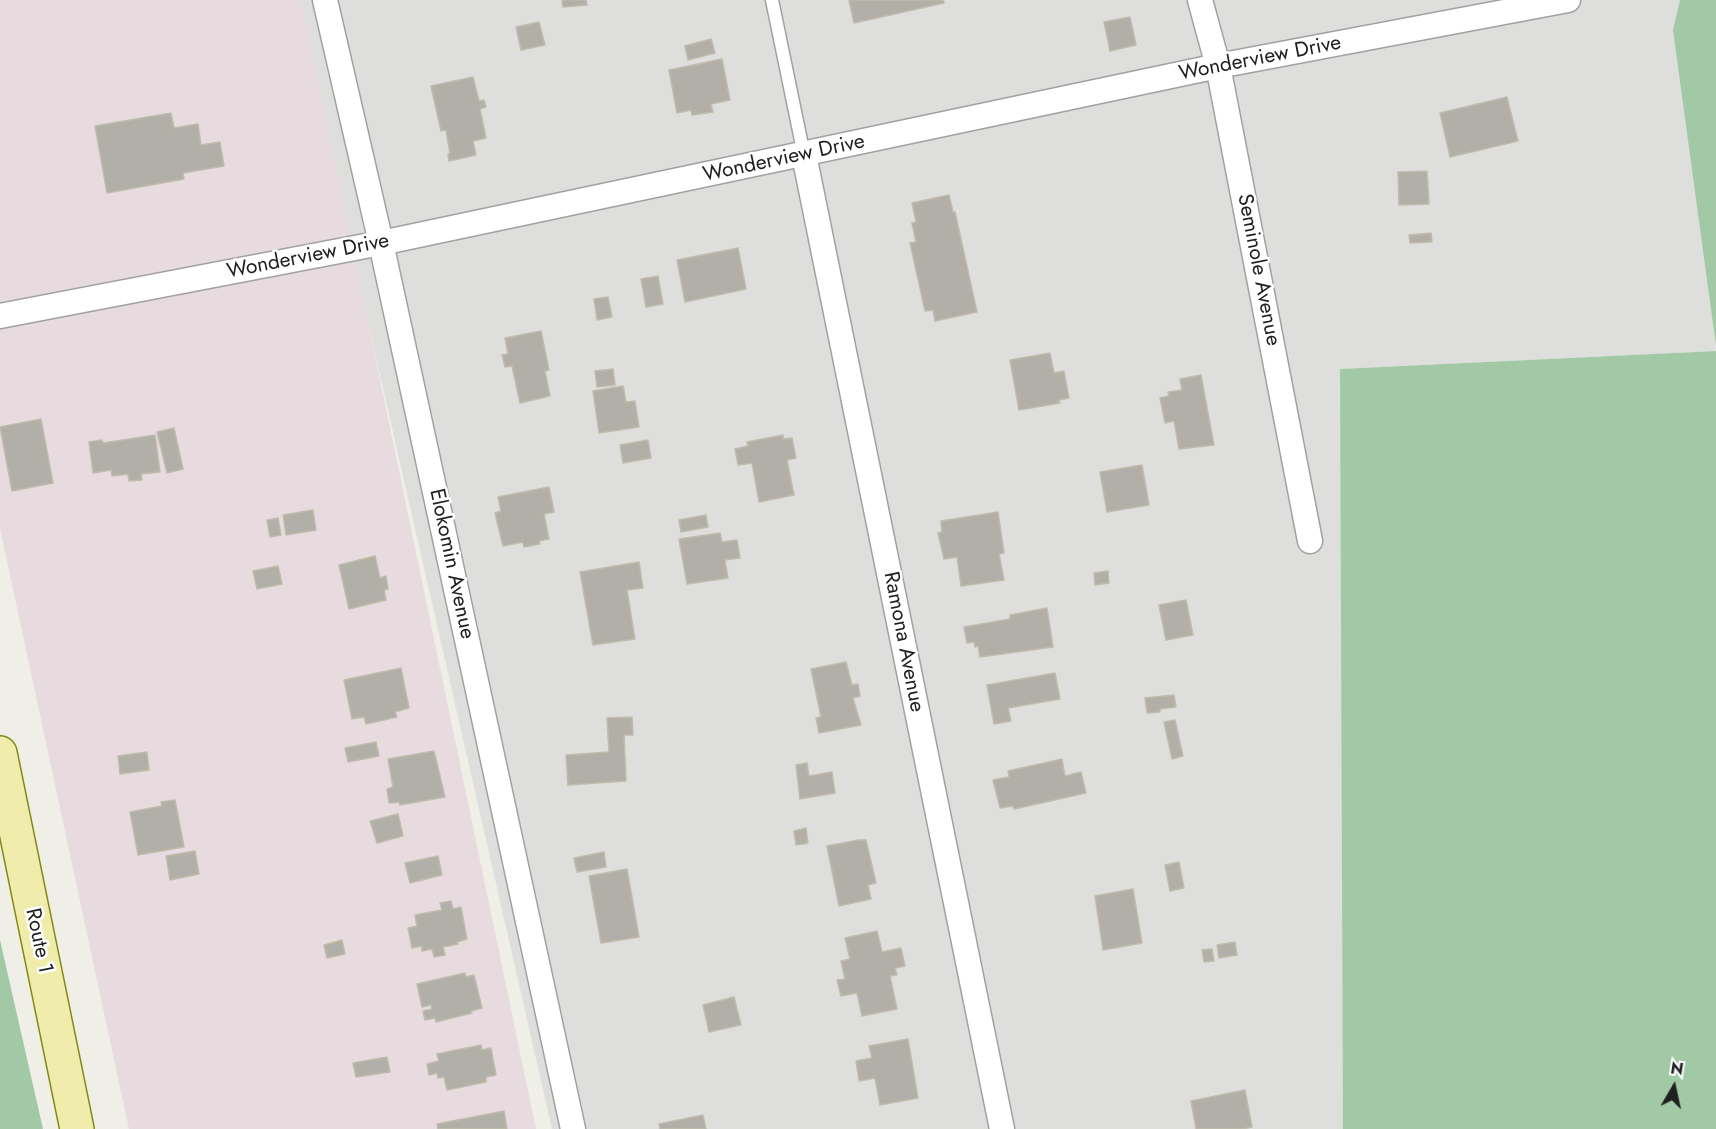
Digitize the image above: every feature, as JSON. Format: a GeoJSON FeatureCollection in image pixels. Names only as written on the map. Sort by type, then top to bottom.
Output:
{"type":"FeatureCollection","features":[{"type":"Feature","properties":{"kind":"main road","name":"Route 1"},"geometry":{"type":"LineString","coordinates":[[0,753],[77,1129]]}},
{"type":"Feature","properties":{"kind":"street","name":"Elokomin Avenue"},"geometry":{"type":"LineString","coordinates":[[325,0],[381,243],[573,1129]]}},
{"type":"Feature","properties":{"kind":"street","name":"Seminole Avenue"},"geometry":{"type":"LineString","coordinates":[[1200,0],[1218,66],[1310,542]]}},
{"type":"Feature","properties":{"kind":"street","name":"Wonderview Drive"},"geometry":{"type":"LineString","coordinates":[[0,316],[381,243],[1218,66],[1568,0]]}},
{"type":"Feature","properties":{"kind":"street","name":"Ramona Avenue"},"geometry":{"type":"LineString","coordinates":[[804,154],[1002,1129]]}},
{"type":"Feature","properties":{"kind":"lane"},"geometry":{"type":"LineString","coordinates":[[772,0],[804,154]]}},
{"type":"Feature","properties":{"kind":"shaded area"},"geometry":{"type":"Polygon","coordinates":[[[0,0],[301,0],[536,1129],[129,1129],[0,529],[0,0]]]}},
{"type":"Feature","properties":{"kind":"shaded area"},"geometry":{"type":"Polygon","coordinates":[[[299,0],[1680,0],[1677,14],[1716,351],[1340,369],[1350,1129],[552,1129],[341,204],[299,0]]]}},
{"type":"Feature","properties":{"kind":"green space"},"geometry":{"type":"Polygon","coordinates":[[[1680,0],[1716,0],[1716,346],[1673,30],[1680,0]]]}},
{"type":"Feature","properties":{"kind":"green space"},"geometry":{"type":"Polygon","coordinates":[[[1716,351],[1716,1129],[1343,1129],[1340,369],[1716,351]]]}},
{"type":"Feature","properties":{"kind":"green space"},"geometry":{"type":"Polygon","coordinates":[[[0,940],[43,1129],[0,1129],[0,940]]]}},
{"type":"Feature","properties":{"kind":"building"},"geometry":{"type":"Polygon","coordinates":[[[562,0],[586,0],[587,5],[563,7],[562,0]]]}},
{"type":"Feature","properties":{"kind":"building"},"geometry":{"type":"Polygon","coordinates":[[[849,0],[943,0],[944,3],[854,23],[849,0]]]}},
{"type":"Feature","properties":{"kind":"building"},"geometry":{"type":"Polygon","coordinates":[[[1130,17],[1136,45],[1110,51],[1104,22],[1130,17]]]}},
{"type":"Feature","properties":{"kind":"building"},"geometry":{"type":"Polygon","coordinates":[[[539,22],[545,45],[521,50],[516,27],[539,22]]]}},
{"type":"Feature","properties":{"kind":"building"},"geometry":{"type":"Polygon","coordinates":[[[711,39],[715,53],[688,60],[685,46],[711,39]]]}},
{"type":"Feature","properties":{"kind":"building"},"geometry":{"type":"Polygon","coordinates":[[[722,59],[730,100],[711,104],[713,112],[692,115],[691,110],[677,113],[669,70],[722,59]]]}},
{"type":"Feature","properties":{"kind":"building"},"geometry":{"type":"Polygon","coordinates":[[[473,77],[479,101],[484,100],[486,107],[480,109],[486,138],[473,141],[476,155],[449,161],[446,130],[441,131],[431,86],[473,77]]]}},
{"type":"Feature","properties":{"kind":"building"},"geometry":{"type":"Polygon","coordinates":[[[1507,97],[1518,141],[1450,157],[1440,113],[1507,97]]]}},
{"type":"Feature","properties":{"kind":"building"},"geometry":{"type":"Polygon","coordinates":[[[171,113],[174,128],[198,124],[201,145],[220,142],[224,166],[183,173],[184,179],[107,193],[95,126],[171,113]]]}},
{"type":"Feature","properties":{"kind":"building"},"geometry":{"type":"Polygon","coordinates":[[[1427,171],[1429,204],[1399,205],[1398,172],[1427,171]]]}},
{"type":"Feature","properties":{"kind":"building"},"geometry":{"type":"Polygon","coordinates":[[[949,195],[953,212],[955,212],[977,312],[935,321],[933,310],[925,311],[910,243],[916,242],[912,223],[916,222],[912,203],[949,195]]]}},
{"type":"Feature","properties":{"kind":"building"},"geometry":{"type":"Polygon","coordinates":[[[1431,233],[1432,242],[1410,243],[1409,235],[1431,233]]]}},
{"type":"Feature","properties":{"kind":"building"},"geometry":{"type":"Polygon","coordinates":[[[738,248],[746,289],[685,302],[677,260],[738,248]]]}},
{"type":"Feature","properties":{"kind":"building"},"geometry":{"type":"Polygon","coordinates":[[[658,276],[663,304],[646,307],[641,279],[658,276]]]}},
{"type":"Feature","properties":{"kind":"building"},"geometry":{"type":"Polygon","coordinates":[[[608,297],[612,317],[597,320],[594,299],[608,297]]]}},
{"type":"Feature","properties":{"kind":"building"},"geometry":{"type":"Polygon","coordinates":[[[541,331],[549,370],[545,371],[550,396],[520,403],[512,366],[505,367],[502,355],[508,354],[505,338],[541,331]]]}},
{"type":"Feature","properties":{"kind":"building"},"geometry":{"type":"Polygon","coordinates":[[[1050,353],[1054,373],[1064,371],[1069,398],[1059,400],[1060,403],[1019,410],[1010,360],[1050,353]]]}},
{"type":"Feature","properties":{"kind":"building"},"geometry":{"type":"Polygon","coordinates":[[[613,369],[615,385],[597,387],[595,371],[613,369]]]}},
{"type":"Feature","properties":{"kind":"building"},"geometry":{"type":"Polygon","coordinates":[[[1201,375],[1214,445],[1179,449],[1174,421],[1165,423],[1160,398],[1169,396],[1168,392],[1182,390],[1180,379],[1201,375]]]}},
{"type":"Feature","properties":{"kind":"building"},"geometry":{"type":"Polygon","coordinates":[[[623,386],[626,402],[635,401],[639,427],[599,433],[593,391],[623,386]]]}},
{"type":"Feature","properties":{"kind":"building"},"geometry":{"type":"Polygon","coordinates":[[[41,419],[53,483],[12,491],[0,427],[41,419]]]}},
{"type":"Feature","properties":{"kind":"building"},"geometry":{"type":"Polygon","coordinates":[[[174,428],[183,469],[167,473],[157,432],[174,428]]]}},
{"type":"Feature","properties":{"kind":"building"},"geometry":{"type":"Polygon","coordinates":[[[155,435],[160,472],[141,474],[142,480],[129,481],[128,474],[112,476],[111,470],[93,473],[89,442],[102,440],[103,443],[155,435]]]}},
{"type":"Feature","properties":{"kind":"building"},"geometry":{"type":"Polygon","coordinates":[[[783,435],[783,439],[792,438],[796,458],[787,460],[794,495],[759,502],[752,463],[738,465],[735,449],[748,446],[747,442],[783,435]]]}},
{"type":"Feature","properties":{"kind":"building"},"geometry":{"type":"Polygon","coordinates":[[[648,440],[651,458],[623,463],[620,445],[648,440]]]}},
{"type":"Feature","properties":{"kind":"building"},"geometry":{"type":"Polygon","coordinates":[[[1142,465],[1149,505],[1107,512],[1100,472],[1142,465]]]}},
{"type":"Feature","properties":{"kind":"building"},"geometry":{"type":"Polygon","coordinates":[[[549,487],[554,512],[544,514],[549,539],[539,541],[540,544],[524,547],[523,542],[503,546],[495,513],[501,511],[498,497],[549,487]]]}},
{"type":"Feature","properties":{"kind":"building"},"geometry":{"type":"Polygon","coordinates":[[[313,510],[316,530],[286,535],[283,515],[313,510]]]}},
{"type":"Feature","properties":{"kind":"building"},"geometry":{"type":"Polygon","coordinates":[[[998,512],[1004,553],[999,554],[1004,580],[961,586],[957,557],[944,559],[938,533],[942,532],[941,521],[998,512]]]}},
{"type":"Feature","properties":{"kind":"building"},"geometry":{"type":"Polygon","coordinates":[[[706,515],[708,527],[681,532],[679,520],[706,515]]]}},
{"type":"Feature","properties":{"kind":"building"},"geometry":{"type":"Polygon","coordinates":[[[278,518],[281,535],[270,537],[267,520],[278,518]]]}},
{"type":"Feature","properties":{"kind":"building"},"geometry":{"type":"Polygon","coordinates":[[[720,533],[722,542],[737,540],[740,558],[725,560],[728,578],[687,584],[679,539],[720,533]]]}},
{"type":"Feature","properties":{"kind":"building"},"geometry":{"type":"Polygon","coordinates":[[[375,556],[380,578],[386,576],[388,589],[384,590],[386,600],[349,609],[339,565],[375,556]]]}},
{"type":"Feature","properties":{"kind":"building"},"geometry":{"type":"Polygon","coordinates":[[[639,562],[643,588],[627,590],[635,639],[593,645],[580,572],[639,562]]]}},
{"type":"Feature","properties":{"kind":"building"},"geometry":{"type":"Polygon","coordinates":[[[278,566],[282,584],[257,589],[253,571],[278,566]]]}},
{"type":"Feature","properties":{"kind":"building"},"geometry":{"type":"Polygon","coordinates":[[[1108,571],[1109,583],[1095,585],[1094,573],[1108,571]]]}},
{"type":"Feature","properties":{"kind":"building"},"geometry":{"type":"Polygon","coordinates":[[[1186,600],[1193,635],[1166,640],[1159,605],[1186,600]]]}},
{"type":"Feature","properties":{"kind":"building"},"geometry":{"type":"Polygon","coordinates":[[[1047,608],[1053,647],[980,657],[978,646],[975,647],[974,642],[967,643],[964,627],[1010,619],[1010,615],[1047,608]]]}},
{"type":"Feature","properties":{"kind":"building"},"geometry":{"type":"Polygon","coordinates":[[[846,662],[852,685],[858,684],[860,696],[853,698],[861,725],[819,733],[816,718],[821,717],[811,669],[846,662]]]}},
{"type":"Feature","properties":{"kind":"building"},"geometry":{"type":"Polygon","coordinates":[[[401,668],[409,708],[395,712],[397,717],[366,724],[364,717],[352,719],[344,680],[401,668]]]}},
{"type":"Feature","properties":{"kind":"building"},"geometry":{"type":"Polygon","coordinates":[[[1055,673],[1060,699],[1008,708],[1011,721],[994,724],[987,685],[1055,673]]]}},
{"type":"Feature","properties":{"kind":"building"},"geometry":{"type":"Polygon","coordinates":[[[1174,695],[1176,707],[1147,713],[1145,698],[1174,695]]]}},
{"type":"Feature","properties":{"kind":"building"},"geometry":{"type":"Polygon","coordinates":[[[632,717],[633,735],[624,735],[626,781],[568,785],[566,755],[609,752],[607,718],[632,717]]]}},
{"type":"Feature","properties":{"kind":"building"},"geometry":{"type":"Polygon","coordinates":[[[1175,720],[1183,756],[1172,759],[1164,722],[1175,720]]]}},
{"type":"Feature","properties":{"kind":"building"},"geometry":{"type":"Polygon","coordinates":[[[376,742],[379,756],[348,762],[345,748],[376,742]]]}},
{"type":"Feature","properties":{"kind":"building"},"geometry":{"type":"Polygon","coordinates":[[[434,751],[445,797],[400,805],[399,802],[389,803],[387,789],[393,787],[388,759],[434,751]]]}},
{"type":"Feature","properties":{"kind":"building"},"geometry":{"type":"Polygon","coordinates":[[[147,752],[149,770],[120,774],[118,756],[147,752]]]}},
{"type":"Feature","properties":{"kind":"building"},"geometry":{"type":"Polygon","coordinates":[[[1062,759],[1065,776],[1081,772],[1086,793],[1014,809],[1013,806],[1000,808],[993,780],[1009,777],[1008,771],[1062,759]]]}},
{"type":"Feature","properties":{"kind":"building"},"geometry":{"type":"Polygon","coordinates":[[[807,763],[809,776],[832,772],[835,793],[800,799],[796,765],[807,763]]]}},
{"type":"Feature","properties":{"kind":"building"},"geometry":{"type":"Polygon","coordinates":[[[175,800],[184,847],[138,855],[130,812],[162,806],[161,802],[175,800]]]}},
{"type":"Feature","properties":{"kind":"building"},"geometry":{"type":"Polygon","coordinates":[[[398,814],[403,836],[377,843],[370,821],[398,814]]]}},
{"type":"Feature","properties":{"kind":"building"},"geometry":{"type":"Polygon","coordinates":[[[806,828],[808,843],[796,845],[794,831],[806,828]]]}},
{"type":"Feature","properties":{"kind":"building"},"geometry":{"type":"Polygon","coordinates":[[[866,840],[876,883],[868,885],[871,899],[839,906],[827,846],[866,840]]]}},
{"type":"Feature","properties":{"kind":"building"},"geometry":{"type":"Polygon","coordinates":[[[195,851],[199,874],[170,880],[166,856],[195,851]]]}},
{"type":"Feature","properties":{"kind":"building"},"geometry":{"type":"Polygon","coordinates":[[[604,852],[606,867],[577,872],[574,858],[604,852]]]}},
{"type":"Feature","properties":{"kind":"building"},"geometry":{"type":"Polygon","coordinates":[[[438,856],[442,875],[410,883],[405,863],[438,856]]]}},
{"type":"Feature","properties":{"kind":"building"},"geometry":{"type":"Polygon","coordinates":[[[1179,862],[1184,888],[1170,891],[1165,865],[1179,862]]]}},
{"type":"Feature","properties":{"kind":"building"},"geometry":{"type":"Polygon","coordinates":[[[627,869],[639,937],[601,943],[589,876],[627,869]]]}},
{"type":"Feature","properties":{"kind":"building"},"geometry":{"type":"Polygon","coordinates":[[[1133,889],[1142,943],[1103,950],[1095,896],[1133,889]]]}},
{"type":"Feature","properties":{"kind":"building"},"geometry":{"type":"Polygon","coordinates":[[[451,901],[453,909],[461,907],[467,939],[457,942],[458,944],[443,947],[445,955],[434,957],[432,949],[422,951],[422,946],[412,948],[408,928],[417,926],[415,915],[442,910],[440,903],[451,901]]]}},
{"type":"Feature","properties":{"kind":"building"},"geometry":{"type":"Polygon","coordinates":[[[877,931],[882,952],[901,948],[905,966],[895,968],[897,975],[890,976],[897,1009],[862,1016],[857,993],[841,996],[837,980],[845,979],[841,961],[850,959],[845,938],[877,931]]]}},
{"type":"Feature","properties":{"kind":"building"},"geometry":{"type":"Polygon","coordinates":[[[342,940],[345,954],[327,958],[324,945],[342,940]]]}},
{"type":"Feature","properties":{"kind":"building"},"geometry":{"type":"Polygon","coordinates":[[[1235,942],[1237,955],[1219,958],[1217,945],[1235,942]]]}},
{"type":"Feature","properties":{"kind":"building"},"geometry":{"type":"Polygon","coordinates":[[[1212,949],[1214,961],[1204,962],[1202,950],[1212,949]]]}},
{"type":"Feature","properties":{"kind":"building"},"geometry":{"type":"Polygon","coordinates":[[[465,973],[466,977],[474,975],[482,1008],[471,1011],[472,1013],[436,1022],[435,1018],[425,1020],[423,1011],[432,1009],[431,1005],[422,1007],[417,984],[465,973]]]}},
{"type":"Feature","properties":{"kind":"building"},"geometry":{"type":"Polygon","coordinates":[[[734,997],[741,1025],[709,1032],[703,1005],[734,997]]]}},
{"type":"Feature","properties":{"kind":"building"},"geometry":{"type":"Polygon","coordinates":[[[908,1039],[918,1098],[880,1105],[875,1078],[859,1081],[856,1061],[872,1058],[869,1046],[908,1039]]]}},
{"type":"Feature","properties":{"kind":"building"},"geometry":{"type":"Polygon","coordinates":[[[481,1045],[482,1050],[491,1048],[496,1075],[486,1077],[486,1082],[447,1090],[444,1077],[438,1078],[437,1073],[429,1075],[427,1064],[439,1061],[437,1054],[481,1045]]]}},
{"type":"Feature","properties":{"kind":"building"},"geometry":{"type":"Polygon","coordinates":[[[387,1057],[390,1072],[356,1077],[353,1063],[387,1057]]]}},
{"type":"Feature","properties":{"kind":"building"},"geometry":{"type":"Polygon","coordinates":[[[1245,1090],[1252,1127],[1196,1129],[1191,1101],[1245,1090]]]}},
{"type":"Feature","properties":{"kind":"building"},"geometry":{"type":"Polygon","coordinates":[[[504,1111],[507,1129],[438,1129],[437,1124],[504,1111]]]}},
{"type":"Feature","properties":{"kind":"building"},"geometry":{"type":"Polygon","coordinates":[[[703,1115],[706,1129],[660,1129],[659,1124],[703,1115]]]}}]}
